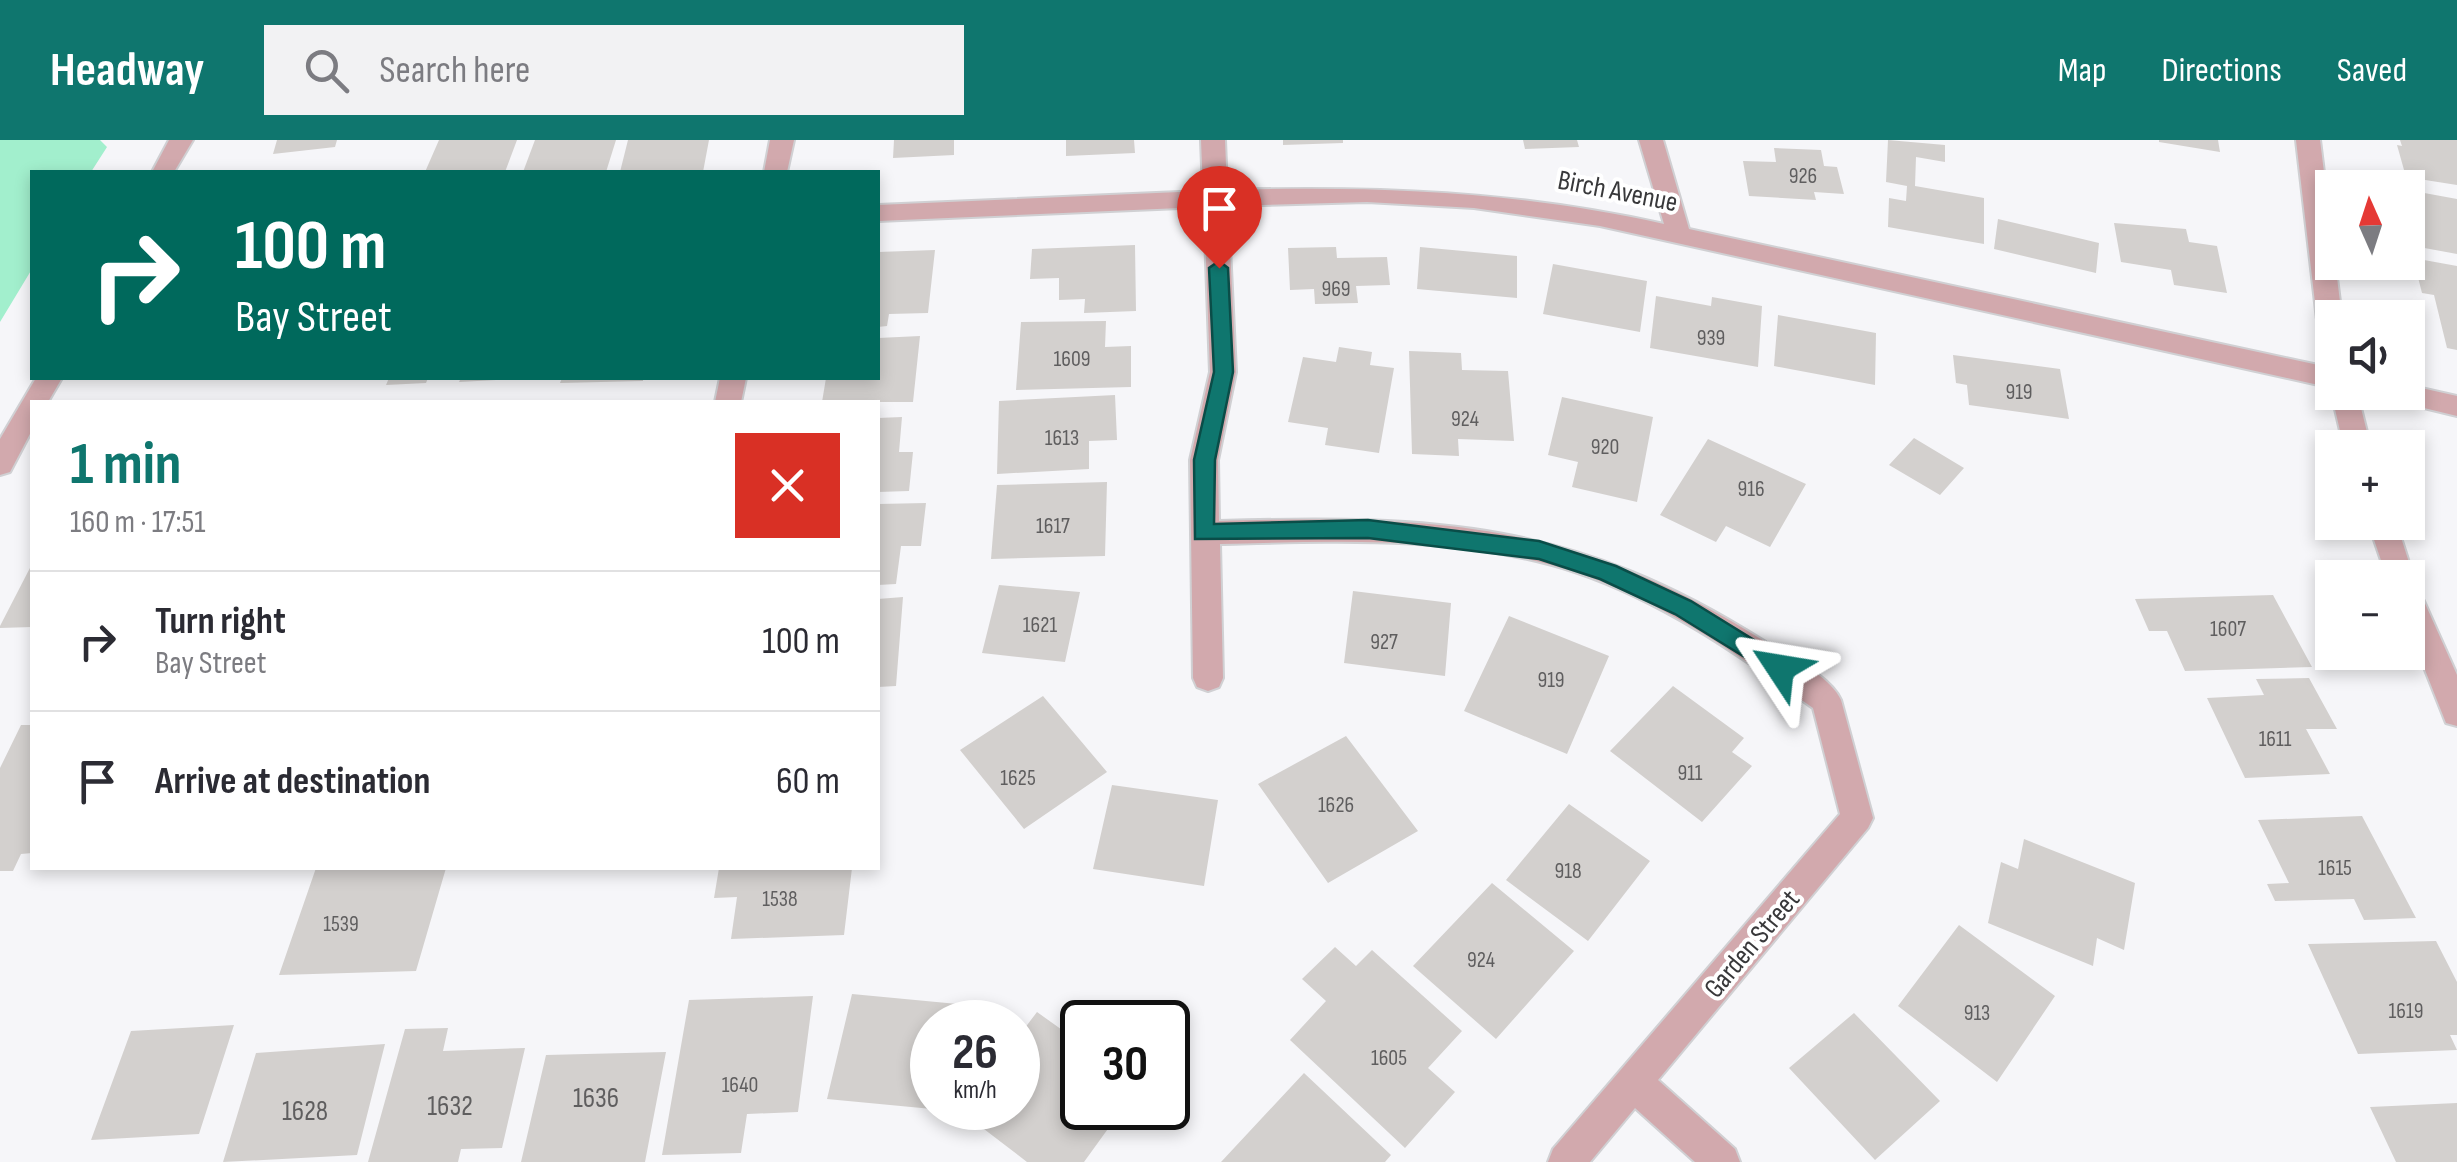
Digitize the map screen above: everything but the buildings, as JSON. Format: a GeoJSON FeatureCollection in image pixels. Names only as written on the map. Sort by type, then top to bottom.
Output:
{"type":"FeatureCollection","features":[{"type":"Feature","properties":{"kind":"street"},"geometry":{"type":"LineString","coordinates":[[164,170],[181,140]]}},
{"type":"Feature","properties":{"kind":"street"},"geometry":{"type":"LineString","coordinates":[[776,170],[782,140]]}},
{"type":"Feature","properties":{"kind":"street"},"geometry":{"type":"LineString","coordinates":[[1208,678],[1204,460],[1224,372],[1213,140]]}},
{"type":"Feature","properties":{"kind":"street"},"geometry":{"type":"LineString","coordinates":[[1650,140],[1679,234]]}},
{"type":"Feature","properties":{"kind":"street"},"geometry":{"type":"LineString","coordinates":[[2308,140],[2327,300]]}},
{"type":"Feature","properties":{"kind":"street","name":"Birch Avenue"},"geometry":{"type":"LineString","coordinates":[[880,213],[1367,194],[1474,200],[1679,234],[2315,374]]}},
{"type":"Feature","properties":{"kind":"street"},"geometry":{"type":"LineString","coordinates":[[2425,399],[2457,406]]}},
{"type":"Feature","properties":{"kind":"street"},"geometry":{"type":"LineString","coordinates":[[0,464],[30,411]]}},
{"type":"Feature","properties":{"kind":"street","name":"Garden Street"},"geometry":{"type":"LineString","coordinates":[[1203,532],[1368,529],[1539,550],[1608,573],[1683,607],[1826,700],[1856,818],[1566,1162]]}},
{"type":"Feature","properties":{"kind":"street"},"geometry":{"type":"LineString","coordinates":[[2425,633],[2457,713]]}},
{"type":"Feature","properties":{"kind":"street"},"geometry":{"type":"LineString","coordinates":[[1633,1082],[1722,1162]]}},
{"type":"Feature","properties":{"kind":"green space"},"geometry":{"type":"Polygon","coordinates":[[[0,140],[100,140],[107,147],[92,170],[30,170],[30,272],[0,322],[0,140]]]}},
{"type":"Feature","properties":{"kind":"route"},"geometry":{"type":"LineString","coordinates":[[1219,268],[1224,372],[1204,460],[1203,532],[1368,529],[1539,550],[1608,573],[1683,607],[1780,668]]}}]}
